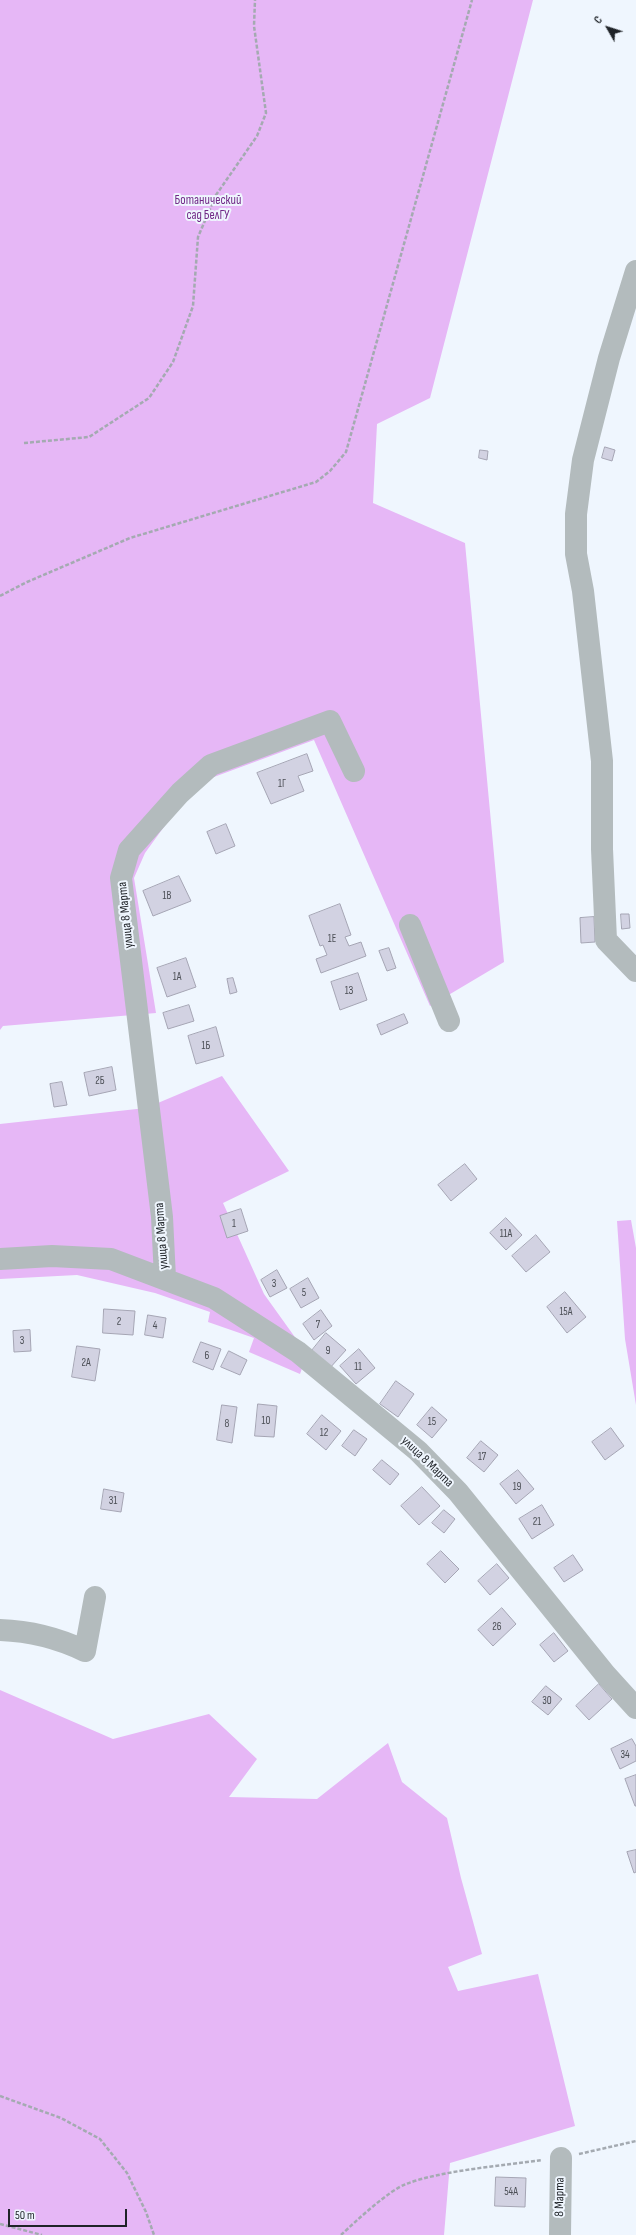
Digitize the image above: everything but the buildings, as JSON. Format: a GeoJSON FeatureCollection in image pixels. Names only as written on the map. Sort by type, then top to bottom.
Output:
{"type":"FeatureCollection","features":[{"type":"Feature","properties":{"kind":"street"},"geometry":{"type":"LineString","coordinates":[[636,271],[608,358],[583,460],[576,514],[576,554],[583,591],[602,760],[602,849],[606,940],[636,971]]}},
{"type":"Feature","properties":{"kind":"street","name":"улица 8 Марта"},"geometry":{"type":"LineString","coordinates":[[165,1278],[162,1217],[121,878],[129,850],[180,792],[211,765],[330,721],[354,771]]}},
{"type":"Feature","properties":{"kind":"street"},"geometry":{"type":"LineString","coordinates":[[410,926],[449,1022]]}},
{"type":"Feature","properties":{"kind":"street","name":"улица 8 Марта"},"geometry":{"type":"LineString","coordinates":[[0,1259],[52,1256],[111,1259],[165,1278],[214,1298],[298,1352],[418,1451],[458,1492],[605,1674],[636,1708]]}},
{"type":"Feature","properties":{"kind":"street"},"geometry":{"type":"LineString","coordinates":[[0,1630],[17,1631],[60,1639],[85,1651],[95,1597]]}},
{"type":"Feature","properties":{"kind":"street","name":"8 Марта"},"geometry":{"type":"LineString","coordinates":[[560,2235],[561,2158]]}},
{"type":"Feature","properties":{"kind":"path"},"geometry":{"type":"LineString","coordinates":[[24,443],[89,437],[149,398],[173,362],[193,306],[198,237],[216,195],[257,136],[266,113],[254,26],[255,0]]}},
{"type":"Feature","properties":{"kind":"path"},"geometry":{"type":"LineString","coordinates":[[0,596],[27,582],[130,538],[316,482],[330,471],[346,452],[472,0]]}},
{"type":"Feature","properties":{"kind":"path"},"geometry":{"type":"LineString","coordinates":[[0,2096],[61,2118],[100,2139],[127,2174],[146,2212],[154,2235]]}},
{"type":"Feature","properties":{"kind":"path"},"geometry":{"type":"LineString","coordinates":[[341,2235],[372,2208],[405,2184],[442,2175],[561,2158],[636,2141]]}},
{"type":"Feature","properties":{"kind":"path"},"geometry":{"type":"LineString","coordinates":[[0,2224],[42,2235]]}},
{"type":"Feature","properties":{"kind":"green space","name":"Ботанический сад БелГУ"},"geometry":{"type":"Polygon","coordinates":[[[0,0],[533,0],[430,398],[377,424],[373,503],[465,543],[504,962],[430,1006],[314,740],[195,784],[145,853],[134,878],[156,1013],[3,1026],[0,1030],[0,0]]]}},
{"type":"Feature","properties":{"kind":"green space"},"geometry":{"type":"Polygon","coordinates":[[[222,1076],[289,1171],[223,1203],[264,1294],[307,1354],[300,1374],[249,1352],[254,1338],[208,1322],[210,1312],[155,1293],[77,1275],[0,1279],[0,1124],[146,1108],[222,1076]]]}},
{"type":"Feature","properties":{"kind":"green space"},"geometry":{"type":"Polygon","coordinates":[[[631,1220],[636,1248],[636,1405],[625,1339],[617,1221],[631,1220]]]}},
{"type":"Feature","properties":{"kind":"green space"},"geometry":{"type":"Polygon","coordinates":[[[0,1690],[113,1739],[209,1714],[257,1759],[229,1797],[317,1799],[388,1743],[402,1782],[447,1818],[461,1878],[482,1954],[448,1967],[458,1991],[538,1974],[575,2126],[450,2163],[444,2235],[0,2235],[0,1690]]]}}]}
